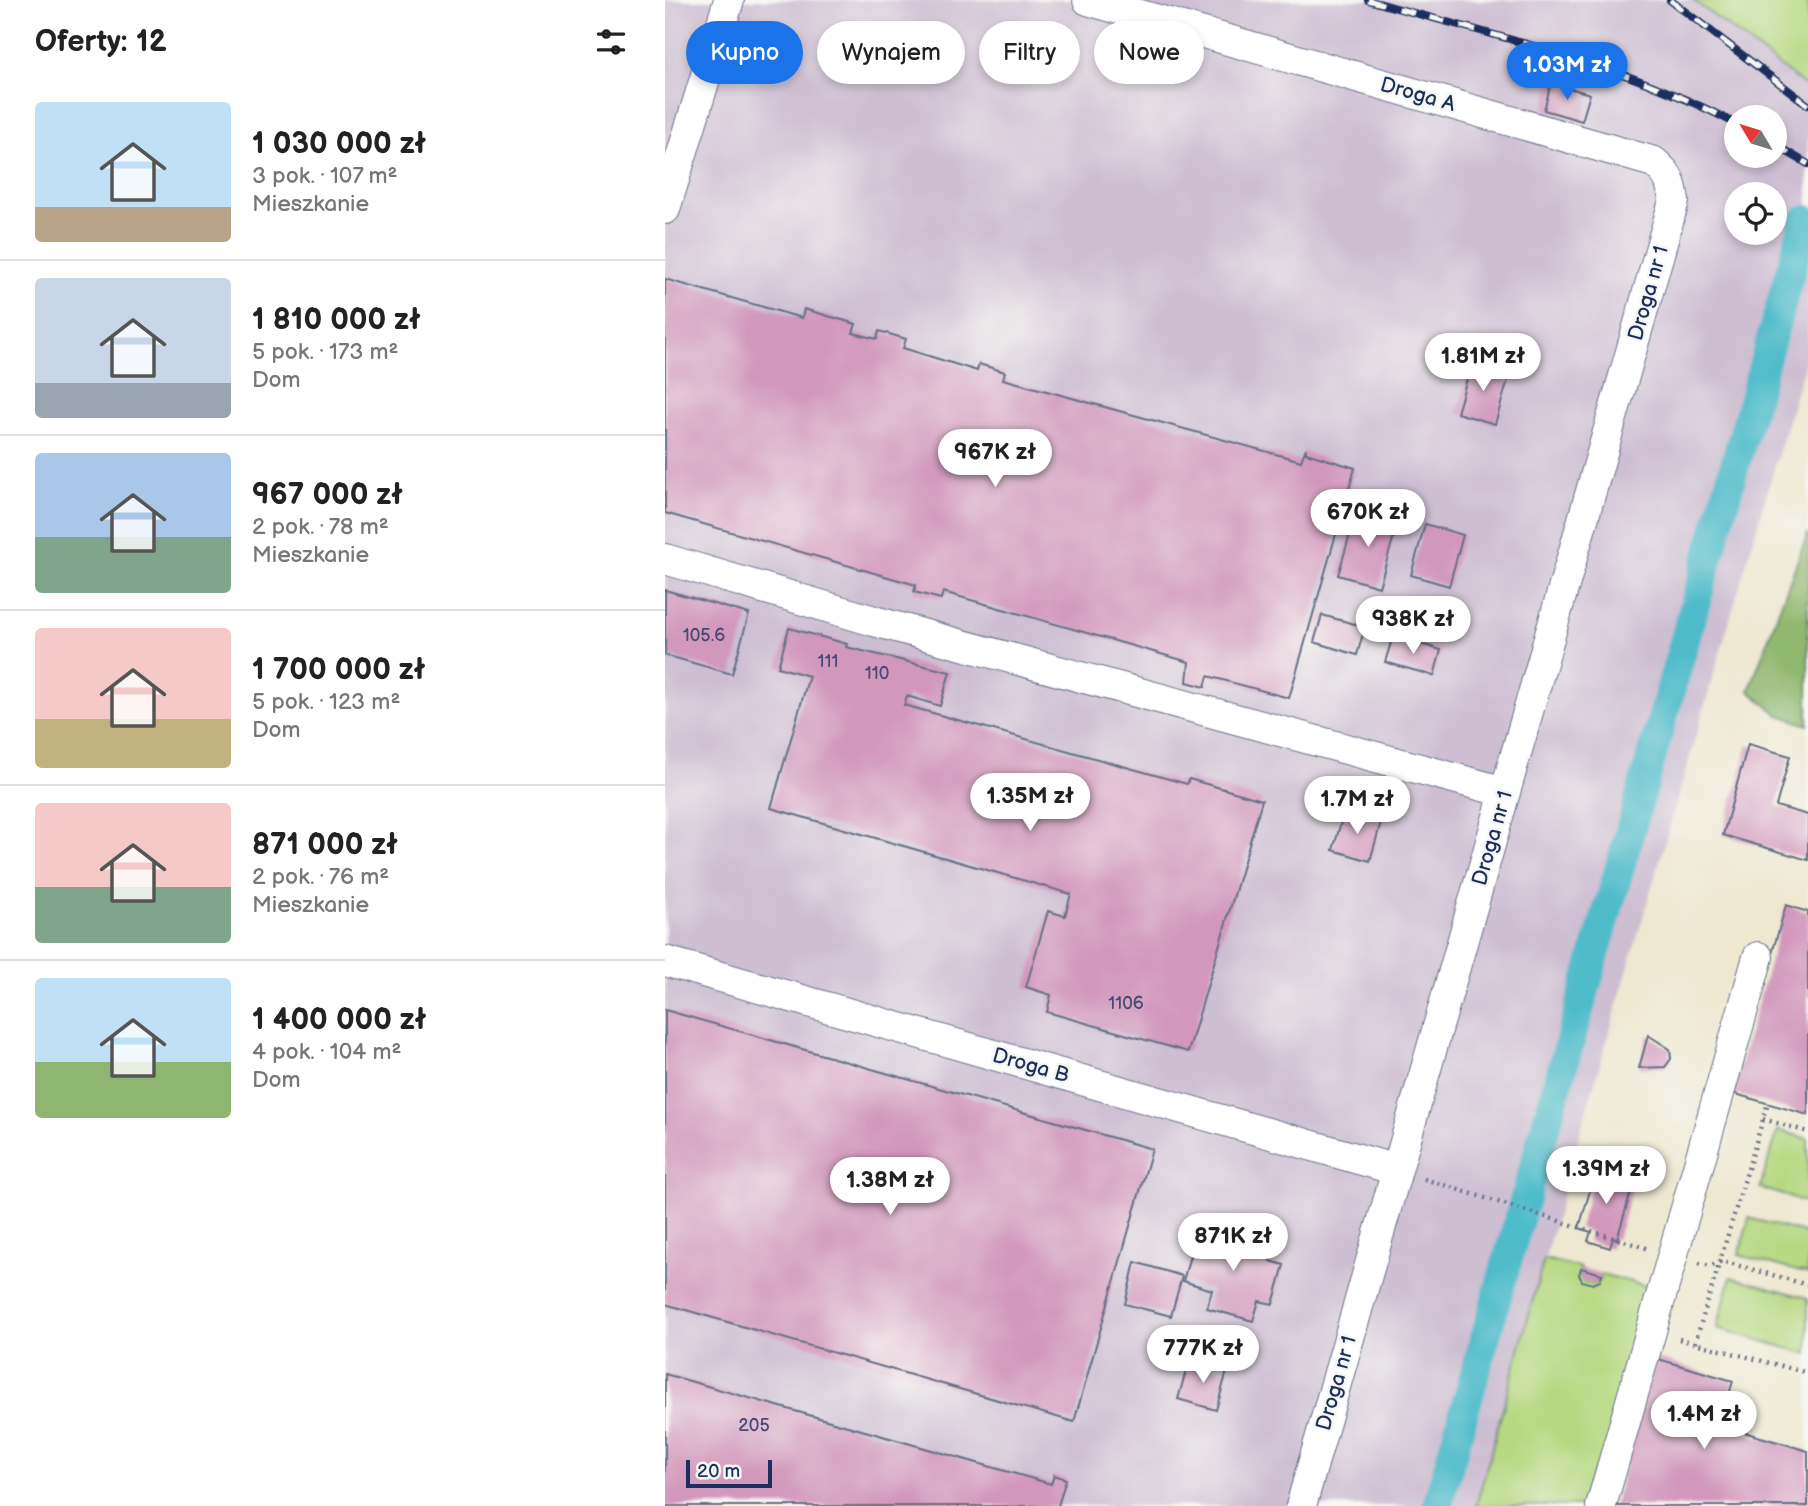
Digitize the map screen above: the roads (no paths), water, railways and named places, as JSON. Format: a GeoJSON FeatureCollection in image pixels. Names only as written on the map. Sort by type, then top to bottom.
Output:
{"type":"FeatureCollection","features":[{"type":"Feature","properties":{"kind":"lane"},"geometry":{"type":"LineString","coordinates":[[665,209],[729,0]]}},
{"type":"Feature","properties":{"kind":"lane","name":"Droga A"},"geometry":{"type":"LineString","coordinates":[[1088,0],[1654,162],[1665,170]]}},
{"type":"Feature","properties":{"kind":"lane","name":"Droga nr 1"},"geometry":{"type":"LineString","coordinates":[[1301,1506],[1674,201],[1672,184],[1665,170]]}},
{"type":"Feature","properties":{"kind":"lane"},"geometry":{"type":"LineString","coordinates":[[665,559],[874,621],[1505,792]]}},
{"type":"Feature","properties":{"kind":"lane"},"geometry":{"type":"LineString","coordinates":[[1601,1506],[1758,957]]}},
{"type":"Feature","properties":{"kind":"lane","name":"Droga B"},"geometry":{"type":"LineString","coordinates":[[665,961],[1397,1170]]}},
{"type":"Feature","properties":{"kind":"waterway"},"geometry":{"type":"LineString","coordinates":[[1437,1506],[1805,220]]}},
{"type":"Feature","properties":{"kind":"railway"},"geometry":{"type":"LineString","coordinates":[[1368,0],[1602,67],[1692,102],[1724,118]]}},
{"type":"Feature","properties":{"kind":"railway"},"geometry":{"type":"LineString","coordinates":[[1670,0],[1808,105]]}},
{"type":"Feature","properties":{"kind":"railway"},"geometry":{"type":"LineString","coordinates":[[1787,152],[1808,164]]}}]}
